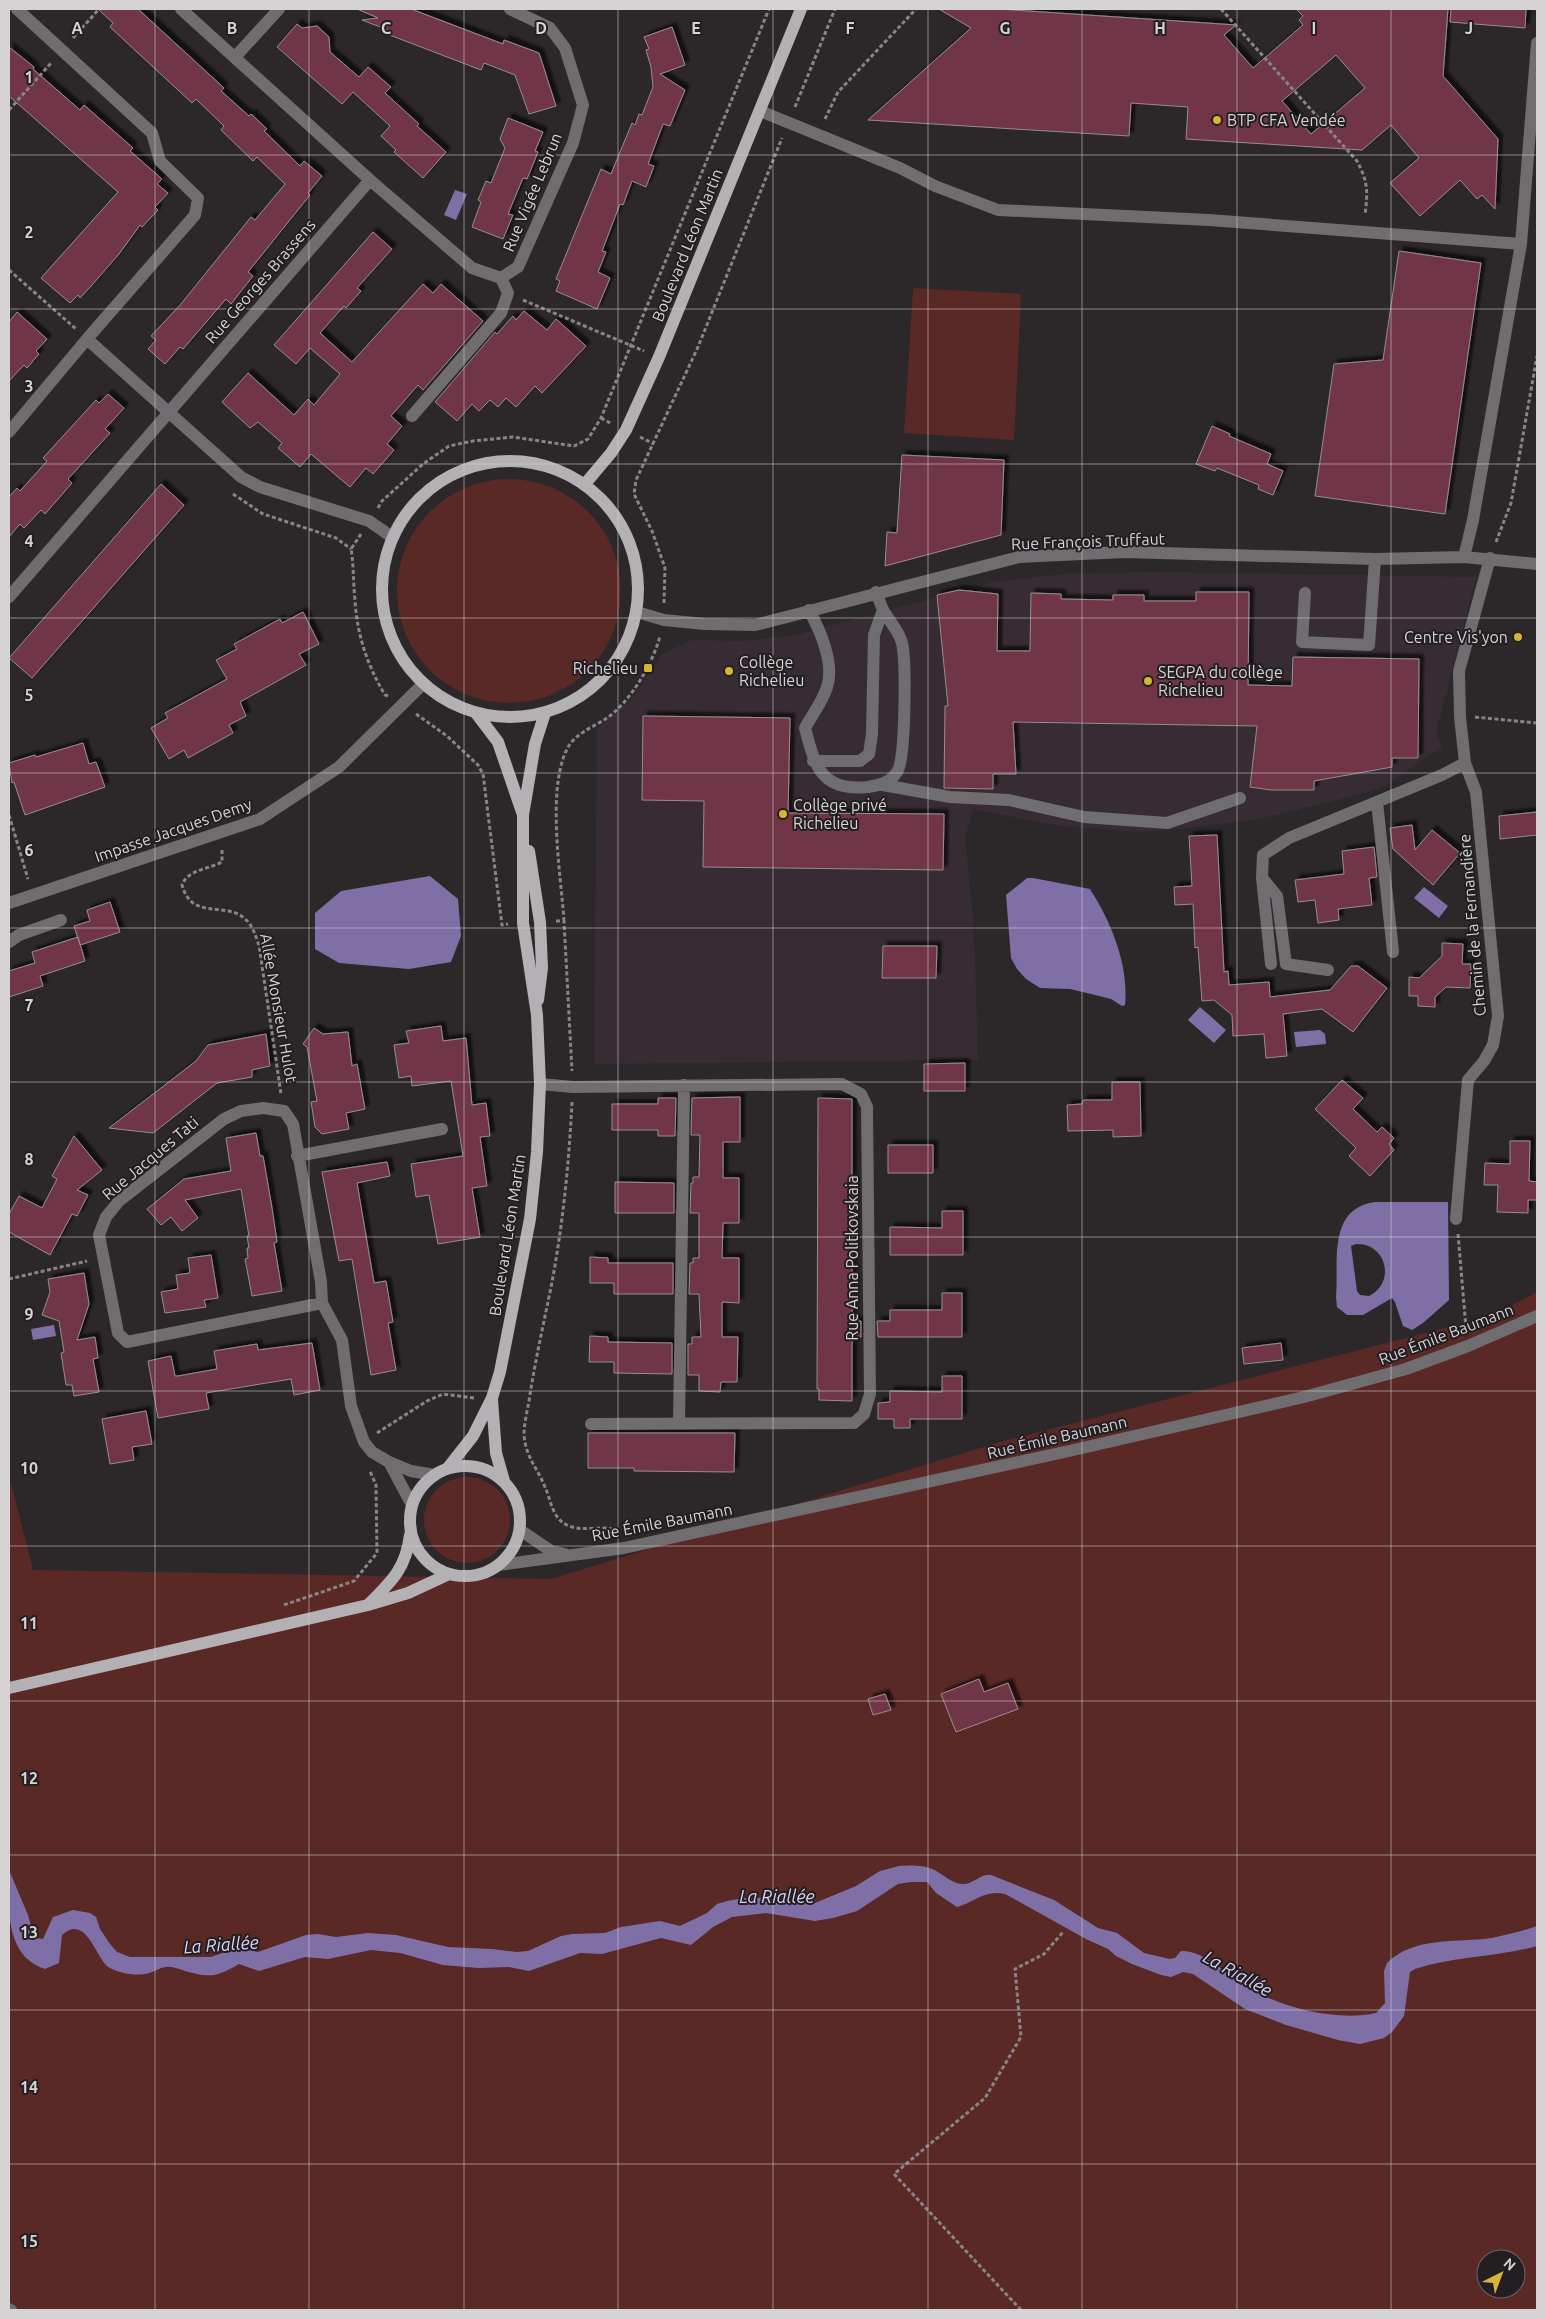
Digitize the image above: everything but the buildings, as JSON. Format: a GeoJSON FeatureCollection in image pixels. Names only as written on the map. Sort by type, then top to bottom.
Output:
{"type":"FeatureCollection","features":[{"type":"Feature","properties":{"kind":"main road","name":"Boulevard Léon Martin"},"geometry":{"type":"LineString","coordinates":[[585,484],[611,453],[626,430],[659,357],[801,9]]}},
{"type":"Feature","properties":{"kind":"main road"},"geometry":{"type":"LineString","coordinates":[[514,460],[532,463],[551,467],[585,484],[611,509],[630,540],[639,576],[637,612],[626,646],[606,676],[578,699],[545,713],[510,718],[476,713],[448,702],[423,684],[398,652],[384,615],[382,575],[392,537],[413,505],[441,480],[476,465],[514,460]]}},
{"type":"Feature","properties":{"kind":"main road","name":"Boulevard Léon Martin"},"geometry":{"type":"LineString","coordinates":[[476,713],[498,742],[524,815],[540,922],[542,968],[537,1015]]}},
{"type":"Feature","properties":{"kind":"main road","name":"Boulevard Léon Martin"},"geometry":{"type":"LineString","coordinates":[[447,1469],[473,1436],[492,1398],[500,1372],[530,1219],[537,1152],[540,1084],[537,1015],[523,923],[524,815],[535,744],[545,713]]}},
{"type":"Feature","properties":{"kind":"main road","name":"Boulevard Léon Martin"},"geometry":{"type":"LineString","coordinates":[[492,1398],[496,1452],[504,1482]]}},
{"type":"Feature","properties":{"kind":"main road"},"geometry":{"type":"LineString","coordinates":[[368,1605],[390,1583],[408,1554],[412,1505],[417,1493],[435,1474],[462,1466],[477,1467],[491,1472],[504,1482],[514,1496],[520,1512],[520,1530],[516,1543],[509,1555],[499,1565],[483,1574],[466,1576],[449,1574],[436,1568],[424,1559],[416,1547],[411,1533]]}},
{"type":"Feature","properties":{"kind":"main road"},"geometry":{"type":"LineString","coordinates":[[9,1688],[368,1605],[408,1593],[449,1574]]}},
{"type":"Feature","properties":{"kind":"street"},"geometry":{"type":"LineString","coordinates":[[9,432],[195,215],[198,198],[160,161],[152,133],[17,9]]}},
{"type":"Feature","properties":{"kind":"street"},"geometry":{"type":"LineString","coordinates":[[181,9],[370,180],[472,268],[501,278],[508,293],[501,313],[412,416]]}},
{"type":"Feature","properties":{"kind":"street"},"geometry":{"type":"LineString","coordinates":[[235,57],[279,9]]}},
{"type":"Feature","properties":{"kind":"street","name":"Rue Vigée Lebrun"},"geometry":{"type":"LineString","coordinates":[[501,278],[518,267],[573,143],[583,105],[565,48],[560,41],[550,28],[510,9]]}},
{"type":"Feature","properties":{"kind":"street"},"geometry":{"type":"LineString","coordinates":[[1464,556],[1473,520],[1521,244],[1537,43]]}},
{"type":"Feature","properties":{"kind":"street"},"geometry":{"type":"LineString","coordinates":[[760,111],[900,168],[935,186],[998,210],[1210,220],[1363,230],[1521,244]]}},
{"type":"Feature","properties":{"kind":"street","name":"Rue Georges Brassens"},"geometry":{"type":"LineString","coordinates":[[9,597],[370,180]]}},
{"type":"Feature","properties":{"kind":"street"},"geometry":{"type":"LineString","coordinates":[[87,339],[241,477],[260,487],[369,522],[392,537]]}},
{"type":"Feature","properties":{"kind":"street","name":"Rue François Truffaut"},"geometry":{"type":"LineString","coordinates":[[637,612],[664,620],[705,624],[755,625],[876,592],[1019,557],[1124,552],[1375,559],[1464,556],[1537,564]]}},
{"type":"Feature","properties":{"kind":"street","name":"Chemin de la Fernandière"},"geometry":{"type":"LineString","coordinates":[[1456,1219],[1468,1080],[1484,1061],[1493,1045],[1498,1016],[1476,792],[1465,763],[1460,717],[1459,671],[1490,558]]}},
{"type":"Feature","properties":{"kind":"street"},"geometry":{"type":"LineString","coordinates":[[1305,593],[1302,642],[1369,645],[1375,559]]}},
{"type":"Feature","properties":{"kind":"street"},"geometry":{"type":"LineString","coordinates":[[876,592],[883,610],[902,642],[904,702],[902,755],[898,771],[883,785]]}},
{"type":"Feature","properties":{"kind":"street"},"geometry":{"type":"LineString","coordinates":[[809,610],[822,634],[830,677],[827,689],[805,728],[813,761],[829,782],[855,788],[883,785],[950,797],[1009,800],[1084,817],[1167,823],[1240,798]]}},
{"type":"Feature","properties":{"kind":"street"},"geometry":{"type":"LineString","coordinates":[[813,761],[860,761],[869,754],[872,734],[874,635],[883,610]]}},
{"type":"Feature","properties":{"kind":"street","name":"Impasse Jacques Demy"},"geometry":{"type":"LineString","coordinates":[[9,903],[260,818],[339,767],[423,684]]}},
{"type":"Feature","properties":{"kind":"street"},"geometry":{"type":"LineString","coordinates":[[1271,964],[1262,878],[1262,855],[1289,838],[1465,763]]}},
{"type":"Feature","properties":{"kind":"street"},"geometry":{"type":"LineString","coordinates":[[1377,802],[1393,952]]}},
{"type":"Feature","properties":{"kind":"street"},"geometry":{"type":"LineString","coordinates":[[1262,878],[1277,896],[1286,964],[1328,970]]}},
{"type":"Feature","properties":{"kind":"street"},"geometry":{"type":"LineString","coordinates":[[9,940],[61,920]]}},
{"type":"Feature","properties":{"kind":"street","name":"Rue Anna Politkovskaia"},"geometry":{"type":"LineString","coordinates":[[540,1084],[573,1086],[842,1084],[861,1094],[867,1107],[870,1394],[864,1414],[854,1423],[591,1424]]}},
{"type":"Feature","properties":{"kind":"street"},"geometry":{"type":"LineString","coordinates":[[679,1424],[684,1085]]}},
{"type":"Feature","properties":{"kind":"street","name":"Rue Jacques Tati"},"geometry":{"type":"LineString","coordinates":[[278,1109],[263,1108],[242,1112],[224,1119],[120,1201],[106,1216],[98,1235],[118,1333],[127,1342],[322,1303]]}},
{"type":"Feature","properties":{"kind":"street"},"geometry":{"type":"LineString","coordinates":[[278,1109],[289,1116],[293,1124],[321,1282],[322,1303],[342,1340],[351,1406],[364,1442],[372,1452],[389,1462],[411,1471],[435,1474]]}},
{"type":"Feature","properties":{"kind":"street"},"geometry":{"type":"LineString","coordinates":[[298,1156],[442,1129]]}},
{"type":"Feature","properties":{"kind":"street","name":"Rue Émile Baumann"},"geometry":{"type":"LineString","coordinates":[[499,1565],[624,1548],[1040,1458],[1304,1397],[1406,1369],[1468,1346],[1537,1316]]}},
{"type":"Feature","properties":{"kind":"street"},"geometry":{"type":"LineString","coordinates":[[389,1462],[412,1505]]}},
{"type":"Feature","properties":{"kind":"street","name":"Rue Émile Baumann"},"geometry":{"type":"LineString","coordinates":[[520,1530],[551,1551],[574,1556]]}},
{"type":"Feature","properties":{"kind":"path"},"geometry":{"type":"LineString","coordinates":[[564,921],[556,809],[558,775],[571,744],[583,732],[609,717],[632,693],[655,656],[664,620],[665,568],[652,530],[634,494],[636,480],[698,347],[835,9]]}},
{"type":"Feature","properties":{"kind":"path"},"geometry":{"type":"LineString","coordinates":[[818,135],[838,92],[916,9]]}},
{"type":"Feature","properties":{"kind":"path"},"geometry":{"type":"LineString","coordinates":[[1221,9],[1357,161],[1366,178],[1368,191],[1363,230]]}},
{"type":"Feature","properties":{"kind":"path"},"geometry":{"type":"LineString","coordinates":[[9,271],[87,339]]}},
{"type":"Feature","properties":{"kind":"path"},"geometry":{"type":"LineString","coordinates":[[508,293],[659,357]]}},
{"type":"Feature","properties":{"kind":"path"},"geometry":{"type":"LineString","coordinates":[[1490,558],[1512,503],[1537,356]]}},
{"type":"Feature","properties":{"kind":"path"},"geometry":{"type":"LineString","coordinates":[[1460,717],[1485,717],[1537,723]]}},
{"type":"Feature","properties":{"kind":"path"},"geometry":{"type":"LineString","coordinates":[[9,815],[33,895]]}},
{"type":"Feature","properties":{"kind":"path","name":"Allée Monsieur Hulot"},"geometry":{"type":"LineString","coordinates":[[218,832],[224,858],[222,862],[191,874],[184,879],[182,885],[188,898],[198,907],[238,914],[252,926],[259,945],[274,1041],[281,1094],[278,1109]]}},
{"type":"Feature","properties":{"kind":"path"},"geometry":{"type":"LineString","coordinates":[[1456,1219],[1468,1346]]}},
{"type":"Feature","properties":{"kind":"path"},"geometry":{"type":"LineString","coordinates":[[9,1279],[102,1258]]}},
{"type":"Feature","properties":{"kind":"path"},"geometry":{"type":"LineString","coordinates":[[364,1442],[427,1401],[443,1394],[460,1397],[492,1398]]}},
{"type":"Feature","properties":{"kind":"path"},"geometry":{"type":"LineString","coordinates":[[281,1606],[354,1581],[377,1554],[376,1484],[364,1461],[372,1452]]}},
{"type":"Feature","properties":{"kind":"path"},"geometry":{"type":"LineString","coordinates":[[1021,2310],[894,2174],[985,2098],[1021,2037],[1016,1970],[1044,1954],[1063,1932]]}},
{"type":"Feature","properties":{"kind":"shaded area"},"geometry":{"type":"Polygon","coordinates":[[[455,190],[467,194],[456,220],[444,215],[455,190]]]}},
{"type":"Feature","properties":{"kind":"shaded area"},"geometry":{"type":"Polygon","coordinates":[[[913,288],[1021,294],[1014,440],[904,433],[913,288]]]}},
{"type":"Feature","properties":{"kind":"shaded area"},"geometry":{"type":"Polygon","coordinates":[[[498,479],[520,479],[552,487],[562,492],[580,504],[596,520],[613,548],[619,569],[621,591],[619,613],[613,634],[596,662],[580,678],[552,695],[520,703],[498,703],[466,695],[456,690],[438,678],[422,662],[405,634],[397,602],[397,580],[405,548],[410,538],[422,520],[438,504],[466,487],[498,479]]]}},
{"type":"Feature","properties":{"kind":"shaded area","name":"Collège privé Richelieu"},"geometry":{"type":"Polygon","coordinates":[[[1154,572],[1476,577],[1436,734],[1442,747],[1385,786],[1259,819],[1141,832],[1060,826],[973,809],[965,837],[974,927],[978,1060],[594,1064],[597,729],[633,697],[662,654],[692,640],[743,641],[797,635],[993,582],[1064,574],[1154,572]]]}},
{"type":"Feature","properties":{"kind":"shaded area"},"geometry":{"type":"Polygon","coordinates":[[[430,876],[458,899],[461,936],[451,962],[409,969],[339,963],[315,949],[315,913],[341,891],[430,876]]]}},
{"type":"Feature","properties":{"kind":"shaded area"},"geometry":{"type":"Polygon","coordinates":[[[1027,878],[1090,889],[1105,915],[1117,944],[1126,990],[1125,1005],[1122,1006],[1111,999],[1070,989],[1040,988],[1026,979],[1017,969],[1011,958],[1006,895],[1027,878]]]}},
{"type":"Feature","properties":{"kind":"shaded area"},"geometry":{"type":"Polygon","coordinates":[[[1424,887],[1448,906],[1439,918],[1414,898],[1424,887]]]}},
{"type":"Feature","properties":{"kind":"shaded area"},"geometry":{"type":"Polygon","coordinates":[[[1200,1007],[1226,1030],[1214,1043],[1188,1020],[1200,1007]]]}},
{"type":"Feature","properties":{"kind":"shaded area"},"geometry":{"type":"Polygon","coordinates":[[[1320,1030],[1325,1034],[1326,1044],[1296,1047],[1294,1032],[1320,1030]]]}},
{"type":"Feature","properties":{"kind":"shaded area"},"geometry":{"type":"Polygon","coordinates":[[[1375,1202],[1448,1202],[1449,1300],[1412,1330],[1403,1326],[1392,1298],[1363,1315],[1347,1315],[1337,1307],[1337,1253],[1339,1239],[1342,1226],[1349,1215],[1360,1207],[1375,1202]],[[1356,1244],[1351,1246],[1357,1291],[1360,1295],[1369,1296],[1383,1282],[1385,1274],[1381,1257],[1367,1245],[1356,1244]]]}},
{"type":"Feature","properties":{"kind":"shaded area"},"geometry":{"type":"Polygon","coordinates":[[[1537,1292],[1537,2310],[9,2310],[9,1476],[33,1570],[551,1579],[1000,1442],[1492,1316],[1537,1292]]]}},
{"type":"Feature","properties":{"kind":"shaded area"},"geometry":{"type":"Polygon","coordinates":[[[54,1325],[56,1336],[33,1340],[31,1329],[54,1325]]]}},
{"type":"Feature","properties":{"kind":"shaded area"},"geometry":{"type":"Polygon","coordinates":[[[467,1477],[483,1481],[497,1490],[506,1504],[510,1520],[506,1536],[497,1550],[483,1559],[467,1563],[451,1559],[437,1550],[428,1536],[424,1520],[428,1504],[437,1490],[451,1481],[467,1477]]]}},
{"type":"Feature","properties":{"kind":"shaded area","name":"La Riallée"},"geometry":{"type":"Polygon","coordinates":[[[899,1866],[929,1868],[952,1881],[962,1884],[991,1875],[1054,1900],[1098,1928],[1117,1933],[1144,1953],[1170,1959],[1175,1958],[1181,1951],[1198,1954],[1258,1993],[1290,2006],[1325,2014],[1343,2016],[1376,2013],[1385,2003],[1384,1971],[1387,1963],[1398,1954],[1410,1948],[1436,1942],[1492,1938],[1537,1926],[1537,1946],[1522,1950],[1445,1961],[1415,1969],[1410,1972],[1404,2016],[1392,2032],[1384,2038],[1360,2044],[1338,2040],[1286,2025],[1245,2009],[1193,1974],[1183,1972],[1171,1977],[1132,1964],[1116,1956],[1108,1949],[1086,1939],[1005,1894],[992,1893],[957,1907],[936,1893],[927,1882],[898,1884],[857,1911],[833,1918],[815,1921],[766,1913],[732,1917],[713,1927],[691,1945],[661,1938],[602,1954],[580,1953],[529,1971],[509,1967],[479,1968],[443,1965],[400,1953],[371,1950],[328,1959],[305,1957],[259,1971],[239,1964],[225,1972],[213,1975],[201,1975],[168,1967],[147,1974],[131,1974],[120,1972],[105,1964],[90,1940],[78,1929],[71,1930],[62,1935],[59,1963],[45,1969],[31,1962],[22,1953],[15,1941],[9,1913],[9,1870],[28,1915],[34,1938],[43,1939],[53,1917],[73,1910],[90,1913],[96,1917],[100,1929],[117,1952],[130,1957],[211,1957],[237,1948],[258,1952],[306,1935],[318,1934],[336,1937],[368,1933],[396,1935],[448,1947],[517,1952],[528,1951],[561,1936],[572,1934],[605,1933],[621,1927],[660,1921],[680,1926],[707,1913],[717,1904],[751,1897],[815,1903],[856,1886],[880,1871],[899,1866]]]}},
{"type":"Feature","properties":{"kind":"place","name":"BTP CFA Vendée"},"geometry":{"type":"Point","coordinates":[1217,120]}},
{"type":"Feature","properties":{"kind":"place","name":"Centre Vis'yon"},"geometry":{"type":"Point","coordinates":[1518,637]}},
{"type":"Feature","properties":{"kind":"place","name":"Richelieu"},"geometry":{"type":"Point","coordinates":[648,668]}},
{"type":"Feature","properties":{"kind":"place","name":"Collège Richelieu"},"geometry":{"type":"Point","coordinates":[729,671]}},
{"type":"Feature","properties":{"kind":"place","name":"SEGPA du collège Richelieu"},"geometry":{"type":"Point","coordinates":[1148,681]}},
{"type":"Feature","properties":{"kind":"place","name":"Collège privé Richelieu"},"geometry":{"type":"Point","coordinates":[783,814]}}]}
